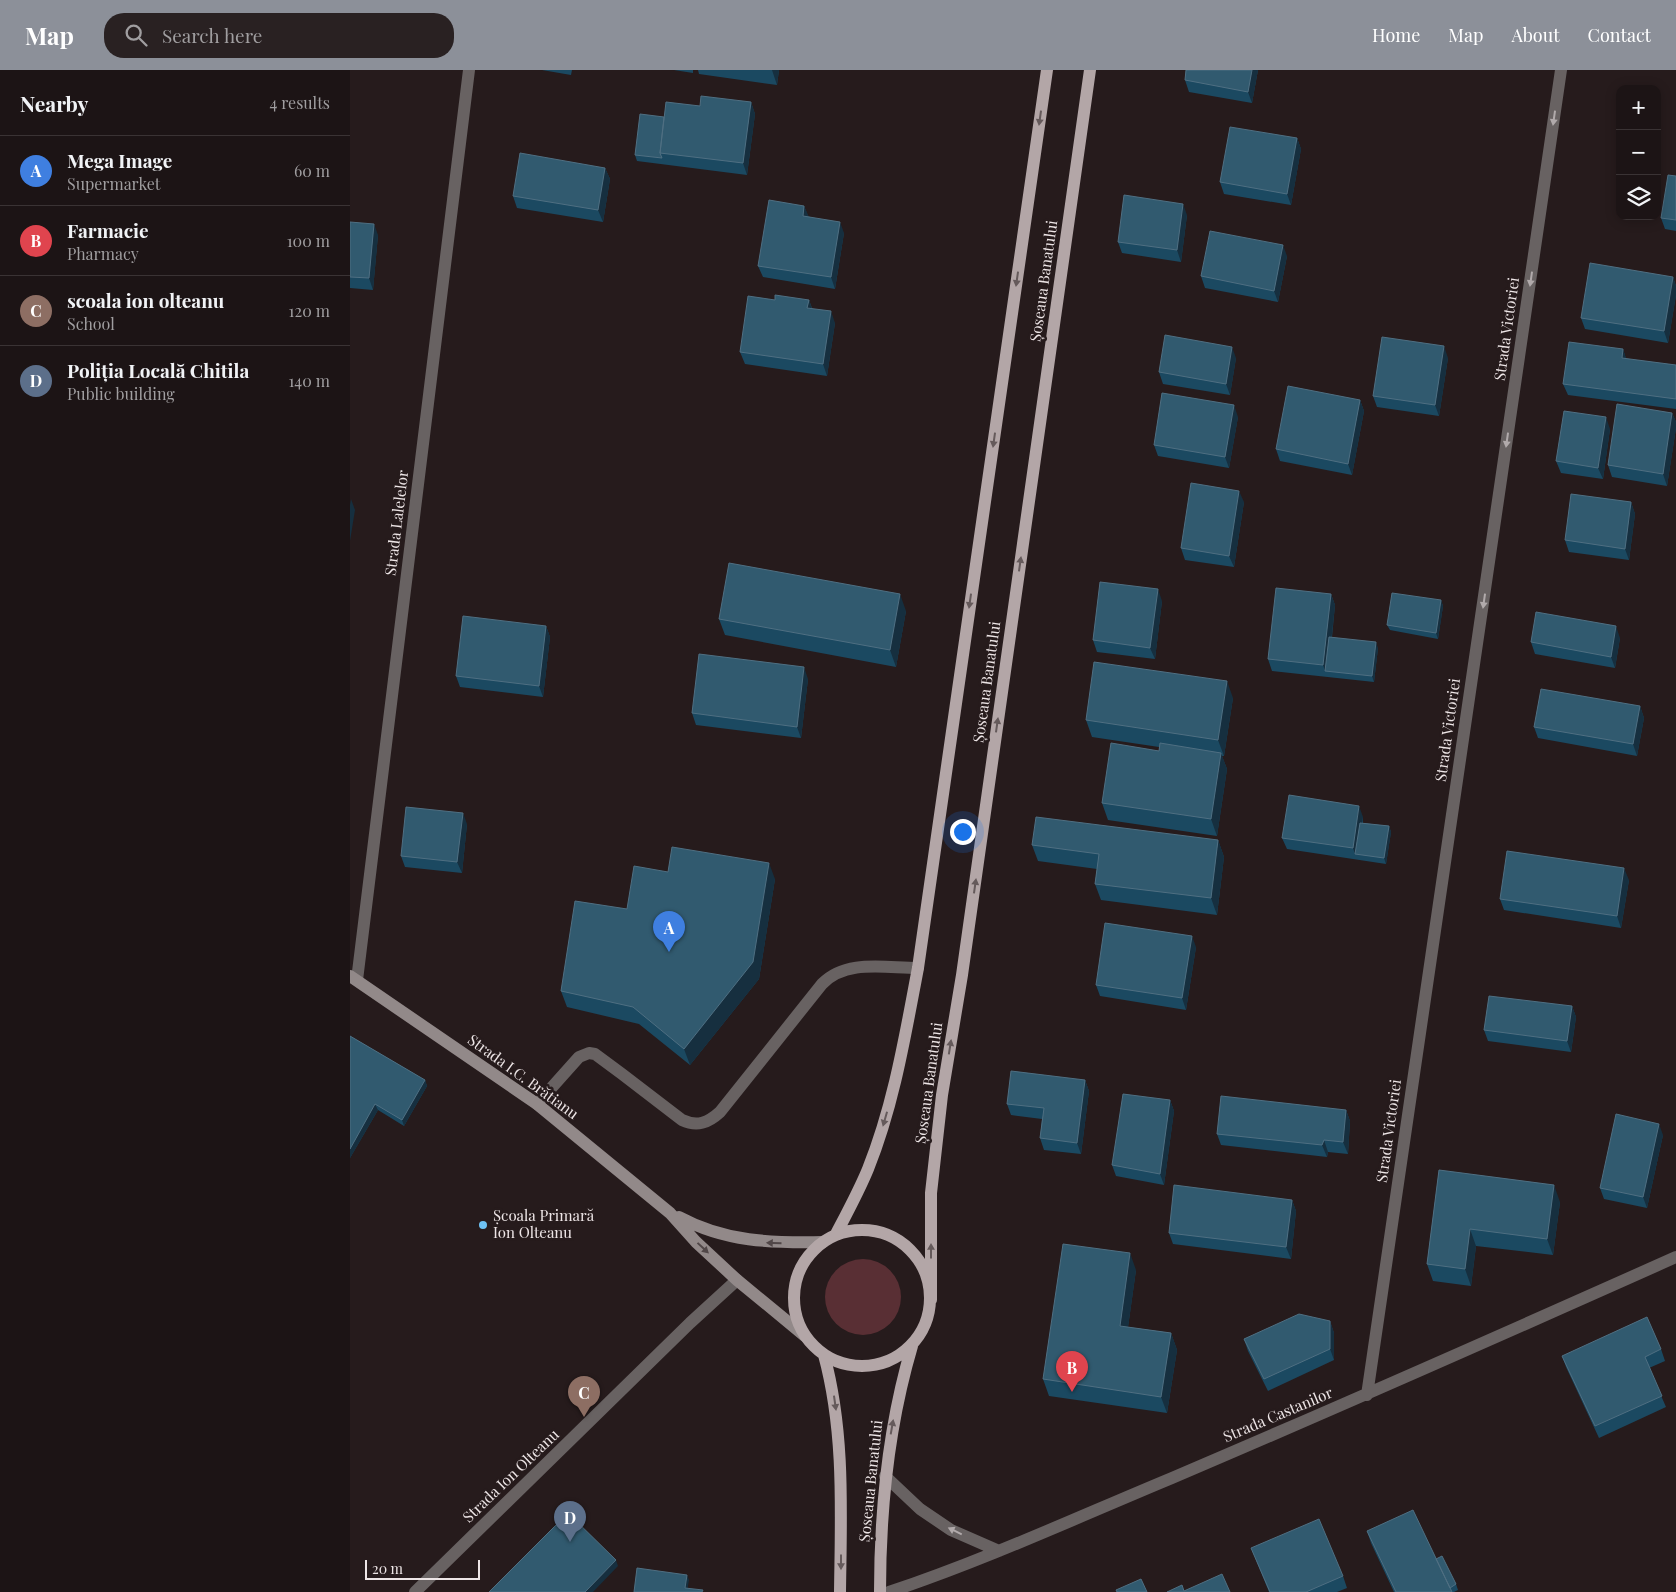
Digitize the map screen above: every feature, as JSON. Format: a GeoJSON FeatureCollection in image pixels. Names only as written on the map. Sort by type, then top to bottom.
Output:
{"type":"FeatureCollection","features":[{"type":"Feature","properties":{"kind":"main road","name":"Șoseaua Banatului"},"geometry":{"type":"LineString","coordinates":[[836,1234],[868,1170],[884,1123],[898,1072],[918,968],[1047,70]]}},
{"type":"Feature","properties":{"kind":"main road","name":"Șoseaua Banatului"},"geometry":{"type":"LineString","coordinates":[[931,1300],[931,1193],[942,1095],[962,975],[1090,70]]}},
{"type":"Feature","properties":{"kind":"main road","name":"Strada I.C. Brătianu"},"geometry":{"type":"LineString","coordinates":[[354,978],[537,1104],[670,1213],[696,1242],[737,1280],[805,1336]]}},
{"type":"Feature","properties":{"kind":"main road","name":"Strada I.C. Brătianu"},"geometry":{"type":"LineString","coordinates":[[670,1213],[696,1226],[725,1236],[775,1243],[823,1242]]}},
{"type":"Feature","properties":{"kind":"main road"},"geometry":{"type":"LineString","coordinates":[[858,1229],[881,1232],[901,1241],[918,1257],[928,1278],[931,1300],[928,1317],[922,1333],[912,1346],[892,1360],[870,1366],[846,1365],[824,1355],[805,1336],[796,1317],[794,1296],[798,1275],[808,1256],[823,1242],[836,1234],[858,1229]]}},
{"type":"Feature","properties":{"kind":"main road","name":"Șoseaua Banatului"},"geometry":{"type":"LineString","coordinates":[[880,1592],[880,1545],[885,1476],[900,1384],[912,1346]]}},
{"type":"Feature","properties":{"kind":"main road","name":"Șoseaua Banatului"},"geometry":{"type":"LineString","coordinates":[[824,1355],[834,1391],[839,1427],[840,1592]]}},
{"type":"Feature","properties":{"kind":"street","name":"Strada Lalelelor"},"geometry":{"type":"LineString","coordinates":[[354,978],[469,70]]}},
{"type":"Feature","properties":{"kind":"street","name":"Strada Victoriei"},"geometry":{"type":"LineString","coordinates":[[1368,1394],[1561,70]]}},
{"type":"Feature","properties":{"kind":"street"},"geometry":{"type":"LineString","coordinates":[[537,1104],[579,1057],[589,1053],[595,1054],[682,1120],[689,1123],[703,1124],[720,1112],[822,984],[834,973],[857,967],[918,968]]}},
{"type":"Feature","properties":{"kind":"street","name":"Strada Castanilor"},"geometry":{"type":"LineString","coordinates":[[889,1592],[999,1551],[1368,1394],[1676,1257]]}},
{"type":"Feature","properties":{"kind":"street","name":"Strada Ion Olteanu"},"geometry":{"type":"LineString","coordinates":[[415,1592],[690,1323],[737,1280]]}},
{"type":"Feature","properties":{"kind":"street"},"geometry":{"type":"LineString","coordinates":[[885,1476],[920,1509],[951,1530],[999,1551]]}},
{"type":"Feature","properties":{"kind":"shaded area"},"geometry":{"type":"Polygon","coordinates":[[[856,1259],[870,1259],[884,1265],[895,1276],[901,1290],[898,1312],[890,1324],[870,1335],[856,1335],[842,1329],[831,1318],[825,1304],[825,1290],[831,1276],[842,1265],[856,1259]]]}},
{"type":"Feature","properties":{"kind":"building"},"geometry":{"type":"Polygon","coordinates":[[[1186,70],[1252,70],[1248,92],[1185,80],[1186,70]]]}},
{"type":"Feature","properties":{"kind":"building"},"geometry":{"type":"Polygon","coordinates":[[[701,96],[751,102],[743,163],[660,153],[666,102],[700,106],[701,96]]]}},
{"type":"Feature","properties":{"kind":"building"},"geometry":{"type":"Polygon","coordinates":[[[640,114],[664,117],[660,153],[662,158],[635,155],[640,114]]]}},
{"type":"Feature","properties":{"kind":"building"},"geometry":{"type":"Polygon","coordinates":[[[1230,127],[1297,138],[1287,194],[1220,182],[1230,127]]]}},
{"type":"Feature","properties":{"kind":"building"},"geometry":{"type":"Polygon","coordinates":[[[520,153],[605,168],[598,210],[513,196],[520,153]]]}},
{"type":"Feature","properties":{"kind":"building"},"geometry":{"type":"Polygon","coordinates":[[[1668,175],[1676,176],[1676,220],[1661,218],[1668,175]]]}},
{"type":"Feature","properties":{"kind":"building"},"geometry":{"type":"Polygon","coordinates":[[[1124,195],[1183,204],[1177,250],[1118,242],[1124,195]]]}},
{"type":"Feature","properties":{"kind":"building"},"geometry":{"type":"Polygon","coordinates":[[[769,200],[804,206],[803,216],[840,222],[831,277],[758,266],[769,200]]]}},
{"type":"Feature","properties":{"kind":"building"},"geometry":{"type":"Polygon","coordinates":[[[350,222],[374,224],[369,278],[350,277],[350,222]]]}},
{"type":"Feature","properties":{"kind":"building"},"geometry":{"type":"Polygon","coordinates":[[[1210,231],[1283,245],[1274,291],[1201,276],[1210,231]]]}},
{"type":"Feature","properties":{"kind":"building"},"geometry":{"type":"Polygon","coordinates":[[[1590,263],[1673,277],[1664,331],[1581,318],[1590,263]]]}},
{"type":"Feature","properties":{"kind":"building"},"geometry":{"type":"Polygon","coordinates":[[[775,295],[809,300],[807,308],[831,311],[823,364],[740,352],[748,296],[775,300],[775,295]]]}},
{"type":"Feature","properties":{"kind":"building"},"geometry":{"type":"Polygon","coordinates":[[[1165,335],[1232,347],[1226,384],[1159,372],[1165,335]]]}},
{"type":"Feature","properties":{"kind":"building"},"geometry":{"type":"Polygon","coordinates":[[[1382,337],[1444,346],[1435,405],[1373,396],[1382,337]]]}},
{"type":"Feature","properties":{"kind":"building"},"geometry":{"type":"Polygon","coordinates":[[[1569,342],[1623,349],[1622,358],[1676,365],[1676,399],[1563,384],[1569,342]]]}},
{"type":"Feature","properties":{"kind":"building"},"geometry":{"type":"Polygon","coordinates":[[[1288,386],[1360,400],[1348,464],[1276,449],[1288,386]]]}},
{"type":"Feature","properties":{"kind":"building"},"geometry":{"type":"Polygon","coordinates":[[[1162,393],[1234,405],[1225,457],[1154,445],[1162,393]]]}},
{"type":"Feature","properties":{"kind":"building"},"geometry":{"type":"Polygon","coordinates":[[[1617,404],[1672,413],[1663,474],[1608,465],[1617,404]]]}},
{"type":"Feature","properties":{"kind":"building"},"geometry":{"type":"Polygon","coordinates":[[[1564,411],[1606,417],[1598,468],[1556,461],[1564,411]]]}},
{"type":"Feature","properties":{"kind":"building"},"geometry":{"type":"Polygon","coordinates":[[[1191,483],[1239,491],[1229,556],[1181,548],[1191,483]]]}},
{"type":"Feature","properties":{"kind":"building"},"geometry":{"type":"Polygon","coordinates":[[[1571,494],[1631,502],[1625,549],[1565,540],[1571,494]]]}},
{"type":"Feature","properties":{"kind":"building"},"geometry":{"type":"Polygon","coordinates":[[[729,563],[900,594],[890,650],[719,619],[729,563]]]}},
{"type":"Feature","properties":{"kind":"building"},"geometry":{"type":"Polygon","coordinates":[[[1100,582],[1158,589],[1150,648],[1093,640],[1100,582]]]}},
{"type":"Feature","properties":{"kind":"building"},"geometry":{"type":"Polygon","coordinates":[[[1276,588],[1331,594],[1323,665],[1268,659],[1276,588]]]}},
{"type":"Feature","properties":{"kind":"building"},"geometry":{"type":"Polygon","coordinates":[[[1392,593],[1441,600],[1436,633],[1387,625],[1392,593]]]}},
{"type":"Feature","properties":{"kind":"building"},"geometry":{"type":"Polygon","coordinates":[[[1536,612],[1616,626],[1611,657],[1531,642],[1536,612]]]}},
{"type":"Feature","properties":{"kind":"building"},"geometry":{"type":"Polygon","coordinates":[[[463,616],[546,626],[539,686],[456,676],[463,616]]]}},
{"type":"Feature","properties":{"kind":"building"},"geometry":{"type":"Polygon","coordinates":[[[1329,637],[1376,642],[1372,676],[1325,671],[1329,637]]]}},
{"type":"Feature","properties":{"kind":"building"},"geometry":{"type":"Polygon","coordinates":[[[699,654],[804,667],[797,727],[692,713],[699,654]]]}},
{"type":"Feature","properties":{"kind":"building"},"geometry":{"type":"Polygon","coordinates":[[[1094,662],[1227,681],[1218,740],[1086,720],[1094,662]]]}},
{"type":"Feature","properties":{"kind":"building"},"geometry":{"type":"Polygon","coordinates":[[[1541,689],[1640,706],[1633,744],[1534,727],[1541,689]]]}},
{"type":"Feature","properties":{"kind":"building"},"geometry":{"type":"Polygon","coordinates":[[[1111,743],[1159,751],[1160,743],[1221,753],[1211,819],[1102,803],[1111,743]]]}},
{"type":"Feature","properties":{"kind":"building"},"geometry":{"type":"Polygon","coordinates":[[[1289,795],[1359,806],[1353,848],[1282,838],[1289,795]]]}},
{"type":"Feature","properties":{"kind":"building"},"geometry":{"type":"Polygon","coordinates":[[[406,807],[463,813],[457,862],[401,856],[406,807]]]}},
{"type":"Feature","properties":{"kind":"building"},"geometry":{"type":"Polygon","coordinates":[[[1036,817],[1218,840],[1211,898],[1095,884],[1099,854],[1032,845],[1036,817]]]}},
{"type":"Feature","properties":{"kind":"building"},"geometry":{"type":"Polygon","coordinates":[[[1360,823],[1389,826],[1384,858],[1355,854],[1360,823]]]}},
{"type":"Feature","properties":{"kind":"building"},"geometry":{"type":"Polygon","coordinates":[[[672,847],[769,863],[753,962],[684,1049],[633,1007],[561,991],[575,901],[627,909],[634,866],[668,872],[672,847]]]}},
{"type":"Feature","properties":{"kind":"building"},"geometry":{"type":"Polygon","coordinates":[[[1507,851],[1624,868],[1617,916],[1500,899],[1507,851]]]}},
{"type":"Feature","properties":{"kind":"building"},"geometry":{"type":"Polygon","coordinates":[[[1105,923],[1192,936],[1182,998],[1096,985],[1105,923]]]}},
{"type":"Feature","properties":{"kind":"building"},"geometry":{"type":"Polygon","coordinates":[[[1489,996],[1572,1006],[1567,1041],[1484,1030],[1489,996]]]}},
{"type":"Feature","properties":{"kind":"building"},"geometry":{"type":"Polygon","coordinates":[[[350,1036],[425,1080],[402,1120],[375,1104],[350,1149],[350,1036]]]}},
{"type":"Feature","properties":{"kind":"building"},"geometry":{"type":"Polygon","coordinates":[[[1011,1071],[1085,1080],[1077,1143],[1040,1138],[1044,1108],[1007,1104],[1011,1071]]]}},
{"type":"Feature","properties":{"kind":"building"},"geometry":{"type":"Polygon","coordinates":[[[1123,1094],[1170,1100],[1160,1174],[1112,1165],[1123,1094]]]}},
{"type":"Feature","properties":{"kind":"building"},"geometry":{"type":"Polygon","coordinates":[[[1221,1096],[1346,1110],[1343,1142],[1324,1140],[1322,1145],[1217,1134],[1221,1096]]]}},
{"type":"Feature","properties":{"kind":"building"},"geometry":{"type":"Polygon","coordinates":[[[1616,1114],[1659,1124],[1643,1197],[1600,1188],[1616,1114]]]}},
{"type":"Feature","properties":{"kind":"building"},"geometry":{"type":"Polygon","coordinates":[[[1439,1170],[1554,1185],[1547,1239],[1470,1229],[1465,1269],[1427,1264],[1439,1170]]]}},
{"type":"Feature","properties":{"kind":"building"},"geometry":{"type":"Polygon","coordinates":[[[1174,1185],[1292,1200],[1286,1247],[1169,1233],[1174,1185]]]}},
{"type":"Feature","properties":{"kind":"building"},"geometry":{"type":"Polygon","coordinates":[[[1063,1244],[1130,1253],[1120,1326],[1171,1333],[1161,1397],[1043,1379],[1063,1244]]]}},
{"type":"Feature","properties":{"kind":"building"},"geometry":{"type":"Polygon","coordinates":[[[1299,1314],[1330,1321],[1330,1349],[1264,1379],[1244,1339],[1299,1314]]]}},
{"type":"Feature","properties":{"kind":"building"},"geometry":{"type":"Polygon","coordinates":[[[1647,1317],[1661,1349],[1645,1357],[1662,1396],[1595,1426],[1562,1356],[1647,1317]]]}},
{"type":"Feature","properties":{"kind":"building"},"geometry":{"type":"Polygon","coordinates":[[[1413,1510],[1452,1592],[1396,1592],[1367,1531],[1413,1510]]]}},
{"type":"Feature","properties":{"kind":"building"},"geometry":{"type":"Polygon","coordinates":[[[568,1513],[616,1560],[585,1592],[489,1592],[568,1513]]]}},
{"type":"Feature","properties":{"kind":"building"},"geometry":{"type":"Polygon","coordinates":[[[1319,1519],[1343,1576],[1306,1592],[1270,1592],[1251,1548],[1319,1519]]]}},
{"type":"Feature","properties":{"kind":"building"},"geometry":{"type":"Polygon","coordinates":[[[1442,1556],[1456,1584],[1450,1588],[1436,1559],[1442,1556]]]}},
{"type":"Feature","properties":{"kind":"building"},"geometry":{"type":"Polygon","coordinates":[[[637,1568],[687,1575],[685,1588],[703,1590],[702,1592],[634,1592],[637,1568]]]}},
{"type":"Feature","properties":{"kind":"building"},"geometry":{"type":"Polygon","coordinates":[[[1222,1574],[1230,1592],[1167,1592],[1182,1585],[1184,1591],[1222,1574]]]}},
{"type":"Feature","properties":{"kind":"building"},"geometry":{"type":"Polygon","coordinates":[[[1141,1579],[1147,1592],[1117,1592],[1116,1590],[1141,1579]]]}},
{"type":"Feature","properties":{"kind":"place","name":"Mega Image"},"geometry":{"type":"Point","coordinates":[669,952]}},
{"type":"Feature","properties":{"kind":"place","name":"Școala Primară Ion Olteanu"},"geometry":{"type":"Point","coordinates":[483,1225]}},
{"type":"Feature","properties":{"kind":"place","name":"Farmacie"},"geometry":{"type":"Point","coordinates":[1072,1392]}},
{"type":"Feature","properties":{"kind":"place","name":"scoala ion olteanu"},"geometry":{"type":"Point","coordinates":[584,1417]}},
{"type":"Feature","properties":{"kind":"place","name":"Poliția Locală Chitila"},"geometry":{"type":"Point","coordinates":[570,1542]}}]}
